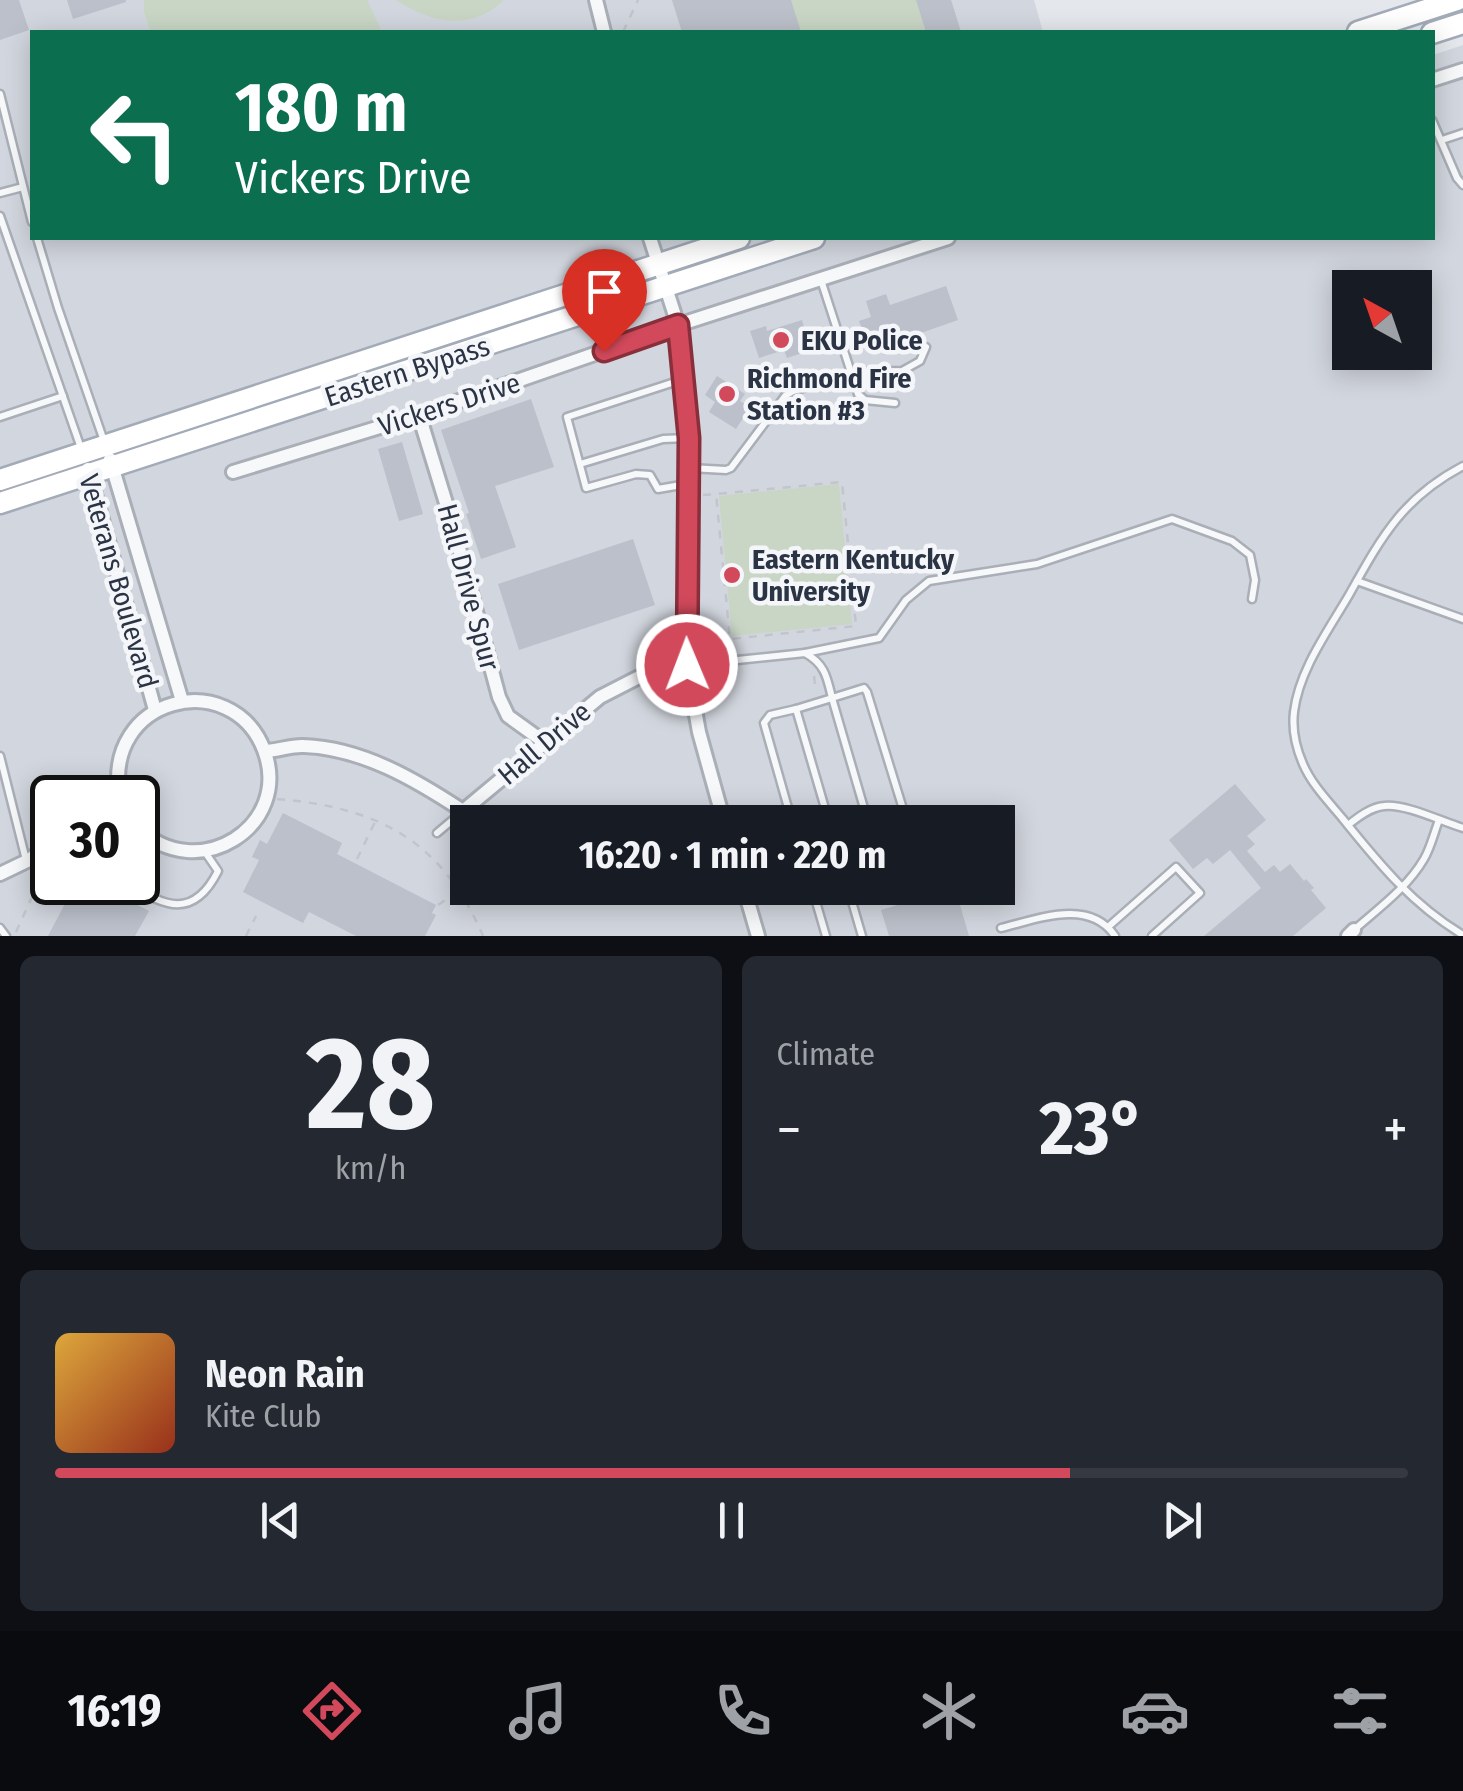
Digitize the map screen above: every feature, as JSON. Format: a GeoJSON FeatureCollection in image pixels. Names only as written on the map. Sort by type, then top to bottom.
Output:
{"type":"FeatureCollection","features":[{"type":"Feature","properties":{"kind":"main road"},"geometry":{"type":"LineString","coordinates":[[1362,30],[1404,8],[1456,0]]}},
{"type":"Feature","properties":{"kind":"main road"},"geometry":{"type":"LineString","coordinates":[[1435,32],[1463,23]]}},
{"type":"Feature","properties":{"kind":"main road","name":"Eastern Bypass"},"geometry":{"type":"LineString","coordinates":[[0,480],[733,240]]}},
{"type":"Feature","properties":{"kind":"main road","name":"Eastern Bypass"},"geometry":{"type":"LineString","coordinates":[[0,502],[808,240]]}},
{"type":"Feature","properties":{"kind":"street"},"geometry":{"type":"LineString","coordinates":[[596,0],[604,30]]}},
{"type":"Feature","properties":{"kind":"street"},"geometry":{"type":"LineString","coordinates":[[1435,79],[1463,70]]}},
{"type":"Feature","properties":{"kind":"street"},"geometry":{"type":"LineString","coordinates":[[651,240],[678,325],[692,490],[687,665],[719,805]]}},
{"type":"Feature","properties":{"kind":"street","name":"Vickers Drive"},"geometry":{"type":"LineString","coordinates":[[233,472],[420,415],[678,325],[942,240]]}},
{"type":"Feature","properties":{"kind":"street","name":"Hall Drive Spur"},"geometry":{"type":"LineString","coordinates":[[420,415],[499,697],[508,716],[544,742]]}},
{"type":"Feature","properties":{"kind":"street","name":"Veterans Boulevard"},"geometry":{"type":"LineString","coordinates":[[105,445],[182,702]]}},
{"type":"Feature","properties":{"kind":"street","name":"Veterans Boulevard"},"geometry":{"type":"LineString","coordinates":[[82,452],[155,710]]}},
{"type":"Feature","properties":{"kind":"street","name":"Hall Drive"},"geometry":{"type":"LineString","coordinates":[[470,805],[617,687],[687,665]]}},
{"type":"Feature","properties":{"kind":"street"},"geometry":{"type":"LineString","coordinates":[[117,775],[126,740],[155,710],[182,702],[209,702],[234,713],[254,731],[265,751],[268,777],[265,798],[256,818],[242,834],[205,852],[170,849],[160,844]]}},
{"type":"Feature","properties":{"kind":"street"},"geometry":{"type":"LineString","coordinates":[[265,751],[306,746],[357,756],[419,783],[454,805]]}},
{"type":"Feature","properties":{"kind":"street"},"geometry":{"type":"LineString","coordinates":[[0,874],[30,859]]}},
{"type":"Feature","properties":{"kind":"street"},"geometry":{"type":"LineString","coordinates":[[749,905],[758,936]]}},
{"type":"Feature","properties":{"kind":"lane"},"geometry":{"type":"LineString","coordinates":[[0,94],[30,214]]}},
{"type":"Feature","properties":{"kind":"lane"},"geometry":{"type":"LineString","coordinates":[[1435,126],[1463,186]]}},
{"type":"Feature","properties":{"kind":"lane"},"geometry":{"type":"LineString","coordinates":[[1442,140],[1463,132]]}},
{"type":"Feature","properties":{"kind":"lane"},"geometry":{"type":"LineString","coordinates":[[0,193],[23,187]]}},
{"type":"Feature","properties":{"kind":"lane"},"geometry":{"type":"LineString","coordinates":[[0,216],[82,452]]}},
{"type":"Feature","properties":{"kind":"lane"},"geometry":{"type":"LineString","coordinates":[[38,240],[105,445]]}},
{"type":"Feature","properties":{"kind":"lane"},"geometry":{"type":"LineString","coordinates":[[821,279],[861,398],[895,403]]}},
{"type":"Feature","properties":{"kind":"lane"},"geometry":{"type":"LineString","coordinates":[[689,468],[730,468],[792,391],[851,374],[902,371],[920,361],[926,347]]}},
{"type":"Feature","properties":{"kind":"lane"},"geometry":{"type":"LineString","coordinates":[[684,379],[568,417],[586,488],[650,474],[658,489],[692,490]]}},
{"type":"Feature","properties":{"kind":"lane"},"geometry":{"type":"LineString","coordinates":[[0,416],[63,396]]}},
{"type":"Feature","properties":{"kind":"lane"},"geometry":{"type":"LineString","coordinates":[[580,464],[662,439],[689,438]]}},
{"type":"Feature","properties":{"kind":"lane"},"geometry":{"type":"LineString","coordinates":[[1463,466],[1408,505],[1383,536],[1308,667],[1294,714],[1295,739],[1304,767],[1348,825],[1401,889],[1463,936]]}},
{"type":"Feature","properties":{"kind":"lane","name":"Hall Drive"},"geometry":{"type":"LineString","coordinates":[[687,665],[805,653],[879,638],[906,600],[929,581],[1037,564],[1172,519],[1232,542],[1250,555],[1255,580],[1252,599]]}},
{"type":"Feature","properties":{"kind":"lane"},"geometry":{"type":"LineString","coordinates":[[1357,581],[1463,619]]}},
{"type":"Feature","properties":{"kind":"lane"},"geometry":{"type":"LineString","coordinates":[[805,653],[818,660],[827,678],[863,805]]}},
{"type":"Feature","properties":{"kind":"lane"},"geometry":{"type":"LineString","coordinates":[[787,805],[764,723],[770,715],[864,688],[901,805]]}},
{"type":"Feature","properties":{"kind":"lane"},"geometry":{"type":"LineString","coordinates":[[796,709],[824,805]]}},
{"type":"Feature","properties":{"kind":"lane"},"geometry":{"type":"LineString","coordinates":[[0,756],[27,861]]}},
{"type":"Feature","properties":{"kind":"lane"},"geometry":{"type":"LineString","coordinates":[[1348,825],[1386,805],[1463,828]]}},
{"type":"Feature","properties":{"kind":"lane"},"geometry":{"type":"LineString","coordinates":[[1351,933],[1401,889],[1424,858],[1439,820]]}},
{"type":"Feature","properties":{"kind":"lane"},"geometry":{"type":"LineString","coordinates":[[437,833],[450,822]]}},
{"type":"Feature","properties":{"kind":"lane"},"geometry":{"type":"LineString","coordinates":[[160,901],[174,906],[190,903],[203,894],[218,871],[205,852]]}},
{"type":"Feature","properties":{"kind":"lane"},"geometry":{"type":"LineString","coordinates":[[1108,926],[1176,867],[1200,893],[1152,936]]}},
{"type":"Feature","properties":{"kind":"lane"},"geometry":{"type":"LineString","coordinates":[[817,905],[826,936]]}},
{"type":"Feature","properties":{"kind":"lane"},"geometry":{"type":"LineString","coordinates":[[854,905],[862,936]]}},
{"type":"Feature","properties":{"kind":"lane"},"geometry":{"type":"LineString","coordinates":[[1001,928],[1076,913],[1094,917],[1115,936]]}},
{"type":"Feature","properties":{"kind":"lane"},"geometry":{"type":"LineString","coordinates":[[0,928],[6,936]]}},
{"type":"Feature","properties":{"kind":"path"},"geometry":{"type":"LineString","coordinates":[[624,30],[638,0]]}},
{"type":"Feature","properties":{"kind":"path"},"geometry":{"type":"LineString","coordinates":[[692,490],[716,494],[842,482],[856,626],[730,639],[716,494]]}},
{"type":"Feature","properties":{"kind":"path"},"geometry":{"type":"LineString","coordinates":[[275,799],[312,802],[376,820],[419,845],[450,880]]}},
{"type":"Feature","properties":{"kind":"path"},"geometry":{"type":"LineString","coordinates":[[357,859],[376,820]]}},
{"type":"Feature","properties":{"kind":"path"},"geometry":{"type":"LineString","coordinates":[[438,905],[450,896]]}},
{"type":"Feature","properties":{"kind":"path"},"geometry":{"type":"LineString","coordinates":[[16,934],[30,903]]}},
{"type":"Feature","properties":{"kind":"path"},"geometry":{"type":"LineString","coordinates":[[468,905],[483,936]]}},
{"type":"Feature","properties":{"kind":"path"},"geometry":{"type":"LineString","coordinates":[[246,936],[256,916]]}},
{"type":"Feature","properties":{"kind":"shaded area","name":"Eastern Kentucky University"},"geometry":{"type":"Polygon","coordinates":[[[0,0],[1034,0],[1042,30],[30,30],[30,240],[1435,240],[1435,54],[1463,45],[1463,936],[0,936],[0,0]]]}},
{"type":"Feature","properties":{"kind":"green space"},"geometry":{"type":"Polygon","coordinates":[[[144,0],[367,0],[381,30],[150,30],[144,0]]]}},
{"type":"Feature","properties":{"kind":"green space"},"geometry":{"type":"Polygon","coordinates":[[[396,0],[504,0],[478,17],[450,21],[423,14],[396,0]]]}},
{"type":"Feature","properties":{"kind":"green space"},"geometry":{"type":"Polygon","coordinates":[[[672,0],[951,0],[960,30],[681,30],[672,0]]]}},
{"type":"Feature","properties":{"kind":"green space"},"geometry":{"type":"Polygon","coordinates":[[[839,484],[852,624],[732,636],[719,496],[839,484]]]}},
{"type":"Feature","properties":{"kind":"building"},"geometry":{"type":"Polygon","coordinates":[[[0,0],[19,0],[29,30],[0,40],[0,0]]]}},
{"type":"Feature","properties":{"kind":"building"},"geometry":{"type":"Polygon","coordinates":[[[67,0],[126,0],[126,2],[73,19],[67,0]]]}},
{"type":"Feature","properties":{"kind":"building"},"geometry":{"type":"Polygon","coordinates":[[[672,0],[791,0],[800,30],[681,30],[672,0]]]}},
{"type":"Feature","properties":{"kind":"building"},"geometry":{"type":"Polygon","coordinates":[[[916,0],[951,0],[960,30],[925,30],[916,0]]]}},
{"type":"Feature","properties":{"kind":"building"},"geometry":{"type":"Polygon","coordinates":[[[946,286],[958,320],[901,340],[904,348],[884,355],[878,337],[866,341],[859,321],[871,317],[866,301],[886,294],[890,305],[946,286]]]}},
{"type":"Feature","properties":{"kind":"building","name":"EKU Police"},"geometry":{"type":"Polygon","coordinates":[[[802,320],[811,350],[787,358],[784,350],[759,358],[750,331],[766,326],[767,331],[802,320]]]}},
{"type":"Feature","properties":{"kind":"building"},"geometry":{"type":"Polygon","coordinates":[[[717,376],[745,394],[740,401],[750,407],[736,429],[709,412],[715,402],[705,395],[717,376]]]}},
{"type":"Feature","properties":{"kind":"building"},"geometry":{"type":"Polygon","coordinates":[[[531,399],[554,467],[495,486],[516,547],[481,559],[441,430],[531,399]]]}},
{"type":"Feature","properties":{"kind":"building"},"geometry":{"type":"Polygon","coordinates":[[[402,442],[423,514],[399,521],[378,449],[402,442]]]}},
{"type":"Feature","properties":{"kind":"building"},"geometry":{"type":"Polygon","coordinates":[[[633,539],[655,605],[519,650],[498,584],[633,539]]]}},
{"type":"Feature","properties":{"kind":"building"},"geometry":{"type":"Polygon","coordinates":[[[1235,784],[1266,820],[1247,836],[1255,844],[1247,851],[1265,872],[1274,865],[1280,872],[1290,864],[1314,888],[1311,890],[1326,908],[1293,936],[1204,936],[1261,888],[1230,850],[1213,864],[1207,858],[1193,869],[1169,840],[1235,784]]]}},
{"type":"Feature","properties":{"kind":"building"},"geometry":{"type":"Polygon","coordinates":[[[283,813],[342,843],[337,854],[436,905],[432,913],[436,915],[425,936],[356,936],[309,912],[303,923],[243,892],[259,860],[252,857],[260,840],[267,844],[283,813]]]}},
{"type":"Feature","properties":{"kind":"building"},"geometry":{"type":"Polygon","coordinates":[[[64,905],[138,905],[149,911],[135,936],[48,936],[64,905]]]}},
{"type":"Feature","properties":{"kind":"building"},"geometry":{"type":"Polygon","coordinates":[[[898,905],[960,905],[969,936],[889,936],[881,910],[898,905]]]}},
{"type":"Feature","properties":{"kind":"place","name":"EKU Police"},"geometry":{"type":"Point","coordinates":[781,340]}},
{"type":"Feature","properties":{"kind":"place","name":"Richmond Fire Station #3"},"geometry":{"type":"Point","coordinates":[727,394]}},
{"type":"Feature","properties":{"kind":"place","name":"Eastern Kentucky University"},"geometry":{"type":"Point","coordinates":[732,575]}},
{"type":"Feature","properties":{"kind":"route"},"geometry":{"type":"LineString","coordinates":[[604,351],[678,325],[689,438],[687,665]]}}]}
